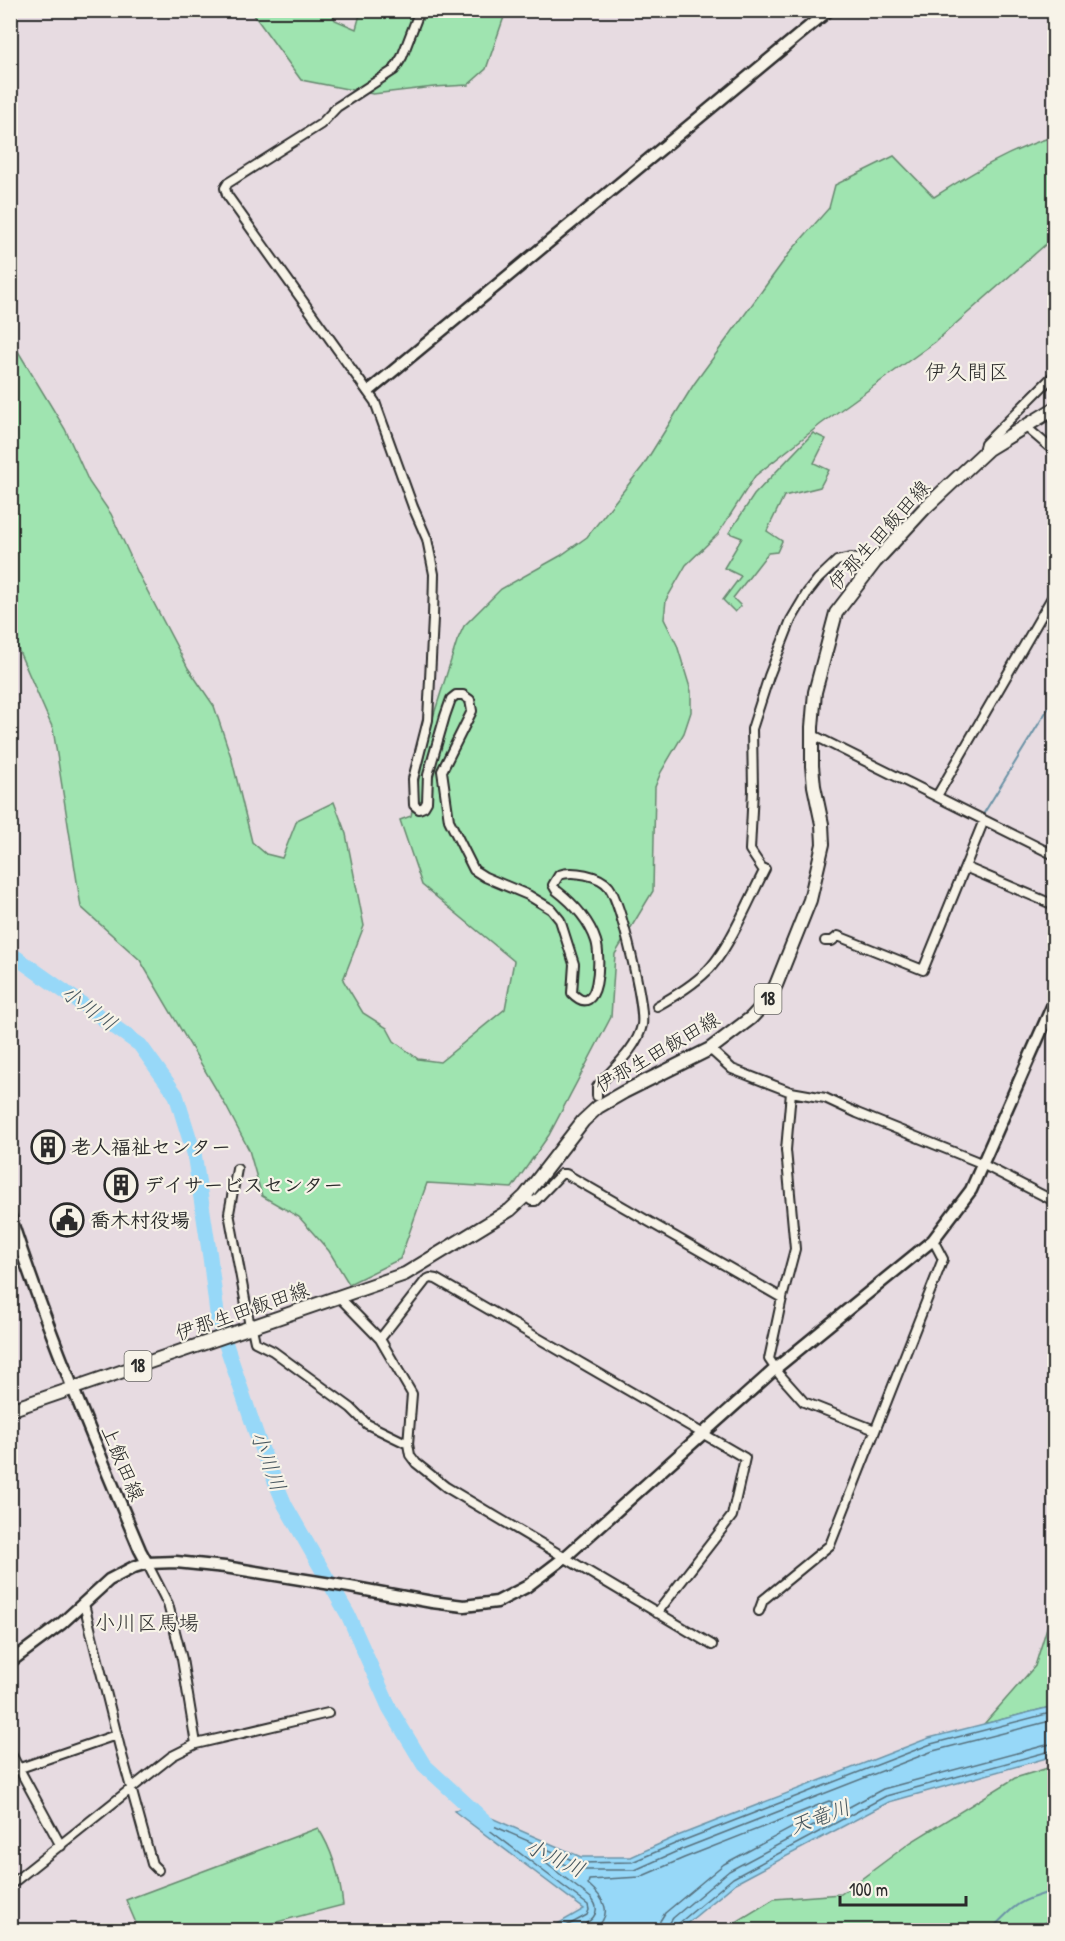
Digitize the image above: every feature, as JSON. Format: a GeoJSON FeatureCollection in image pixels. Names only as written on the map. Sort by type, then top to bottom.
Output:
{"type":"FeatureCollection","features":[{"type":"Feature","properties":{"kind":"main road","name":"伊那生田飯田線"},"geometry":{"type":"LineString","coordinates":[[10,1410],[405,1274],[510,1210],[525,1196],[583,1121],[598,1107],[710,1049],[751,1018],[766,1002],[776,985],[810,900],[823,844],[822,824],[812,766],[814,692],[836,613],[875,562],[924,509],[981,455],[1054,409]]}},
{"type":"Feature","properties":{"kind":"street"},"geometry":{"type":"LineString","coordinates":[[420,10],[402,57],[394,70],[337,107],[321,124],[228,183],[225,188],[227,195],[375,402],[427,539],[434,574],[428,720],[413,779],[414,805],[418,809],[424,807],[427,802],[428,775],[445,716],[451,699],[456,695],[463,695],[470,700],[472,711],[442,771],[449,820],[474,870],[528,895],[550,909],[560,920],[574,963],[572,993],[578,999],[585,1001],[591,999],[594,994],[597,978],[596,942],[584,917],[553,885],[559,875],[566,873],[602,880],[609,886],[621,918],[642,1015],[636,1041],[597,1087],[597,1096]]}},
{"type":"Feature","properties":{"kind":"street"},"geometry":{"type":"LineString","coordinates":[[369,392],[829,10]]}},
{"type":"Feature","properties":{"kind":"street"},"geometry":{"type":"LineString","coordinates":[[981,455],[986,444],[1054,375]]}},
{"type":"Feature","properties":{"kind":"street"},"geometry":{"type":"LineString","coordinates":[[1026,427],[1054,451]]}},
{"type":"Feature","properties":{"kind":"street"},"geometry":{"type":"LineString","coordinates":[[657,1006],[684,991],[709,970],[729,939],[765,869],[750,850],[753,790],[752,729],[769,676],[791,620],[807,593],[837,561],[850,558],[875,562]]}},
{"type":"Feature","properties":{"kind":"street"},"geometry":{"type":"LineString","coordinates":[[937,796],[1054,594]]}},
{"type":"Feature","properties":{"kind":"street"},"geometry":{"type":"LineString","coordinates":[[813,735],[1054,855]]}},
{"type":"Feature","properties":{"kind":"street"},"geometry":{"type":"LineString","coordinates":[[825,941],[832,941],[838,936],[923,970],[984,820]]}},
{"type":"Feature","properties":{"kind":"street"},"geometry":{"type":"LineString","coordinates":[[965,867],[1054,905]]}},
{"type":"Feature","properties":{"kind":"street"},"geometry":{"type":"LineString","coordinates":[[11,1658],[61,1624],[97,1590],[118,1574],[147,1563],[162,1561],[192,1563],[281,1575],[447,1605],[479,1605],[497,1602],[526,1587],[564,1558],[776,1369],[933,1240],[971,1190],[1054,1002]]}},
{"type":"Feature","properties":{"kind":"street"},"geometry":{"type":"LineString","coordinates":[[710,1049],[732,1069],[791,1092],[825,1098],[982,1165],[1054,1201]]}},
{"type":"Feature","properties":{"kind":"street"},"geometry":{"type":"LineString","coordinates":[[791,1092],[786,1150],[795,1249],[769,1359],[804,1402],[875,1430]]}},
{"type":"Feature","properties":{"kind":"street"},"geometry":{"type":"LineString","coordinates":[[237,1169],[229,1213],[255,1342],[273,1351],[343,1401],[367,1424],[408,1444]]}},
{"type":"Feature","properties":{"kind":"street"},"geometry":{"type":"LineString","coordinates":[[525,1196],[535,1201],[561,1174],[567,1174],[782,1298]]}},
{"type":"Feature","properties":{"kind":"street","name":"上飯田線"},"geometry":{"type":"LineString","coordinates":[[10,1216],[72,1388],[147,1563]]}},
{"type":"Feature","properties":{"kind":"street"},"geometry":{"type":"LineString","coordinates":[[759,1611],[764,1600],[830,1545],[943,1259],[933,1240]]}},
{"type":"Feature","properties":{"kind":"street"},"geometry":{"type":"LineString","coordinates":[[380,1340],[426,1280],[436,1279],[704,1432],[745,1458],[732,1516],[657,1613]]}},
{"type":"Feature","properties":{"kind":"street"},"geometry":{"type":"LineString","coordinates":[[340,1298],[380,1340],[412,1394],[408,1444],[410,1455],[416,1463],[446,1487],[712,1645]]}},
{"type":"Feature","properties":{"kind":"street"},"geometry":{"type":"LineString","coordinates":[[147,1563],[168,1604],[182,1659],[196,1744]]}},
{"type":"Feature","properties":{"kind":"street"},"geometry":{"type":"LineString","coordinates":[[84,1604],[116,1735],[152,1864],[158,1870]]}},
{"type":"Feature","properties":{"kind":"street"},"geometry":{"type":"LineString","coordinates":[[10,1885],[172,1756],[196,1744],[328,1713]]}},
{"type":"Feature","properties":{"kind":"street"},"geometry":{"type":"LineString","coordinates":[[20,1768],[116,1735]]}},
{"type":"Feature","properties":{"kind":"street"},"geometry":{"type":"LineString","coordinates":[[10,1752],[61,1845]]}},
{"type":"Feature","properties":{"kind":"green space"},"geometry":{"type":"Polygon","coordinates":[[[251,11],[331,11],[335,20],[356,29],[361,11],[506,11],[486,69],[468,85],[373,94],[301,80],[251,11]]]}},
{"type":"Feature","properties":{"kind":"green space"},"geometry":{"type":"Polygon","coordinates":[[[1054,136],[1054,237],[935,342],[821,424],[755,476],[718,534],[686,565],[666,600],[664,619],[677,645],[691,691],[691,712],[684,733],[661,772],[655,787],[653,891],[615,954],[611,1017],[549,1135],[512,1188],[427,1183],[400,1259],[349,1284],[329,1251],[299,1217],[262,1196],[249,1150],[226,1106],[140,960],[81,907],[53,729],[11,633],[10,338],[65,429],[89,482],[111,514],[138,573],[188,668],[214,706],[232,760],[252,842],[266,854],[282,858],[297,820],[334,802],[346,834],[364,926],[343,980],[363,1013],[387,1028],[394,1041],[418,1059],[440,1062],[505,1009],[514,961],[422,885],[400,820],[411,816],[431,724],[457,641],[464,626],[501,589],[560,556],[587,537],[643,466],[694,384],[791,251],[829,208],[835,185],[894,156],[934,197],[992,162],[1054,136]]]}},
{"type":"Feature","properties":{"kind":"green space"},"geometry":{"type":"Polygon","coordinates":[[[813,433],[826,439],[814,463],[829,470],[820,487],[784,496],[767,531],[782,541],[777,552],[768,553],[733,598],[741,606],[735,612],[723,600],[741,576],[724,568],[742,538],[729,533],[754,495],[813,433]]]}},
{"type":"Feature","properties":{"kind":"green space"},"geometry":{"type":"Polygon","coordinates":[[[1054,1605],[1054,1706],[984,1724],[1035,1666],[1054,1605]]]}},
{"type":"Feature","properties":{"kind":"green space"},"geometry":{"type":"Polygon","coordinates":[[[1054,1766],[1054,1912],[1039,1930],[723,1930],[774,1899],[841,1894],[911,1842],[1015,1778],[1054,1766]]]}},
{"type":"Feature","properties":{"kind":"green space"},"geometry":{"type":"Polygon","coordinates":[[[318,1828],[335,1865],[343,1905],[246,1930],[139,1930],[126,1900],[318,1828]]]}},
{"type":"Feature","properties":{"kind":"water","name":"天竜川"},"geometry":{"type":"Polygon","coordinates":[[[1054,1706],[1054,1756],[889,1802],[736,1883],[679,1930],[547,1930],[584,1909],[454,1811],[464,1806],[581,1857],[631,1857],[675,1837],[929,1738],[1054,1706]]]}},
{"type":"Feature","properties":{"kind":"waterway"},"geometry":{"type":"LineString","coordinates":[[984,813],[1054,699]]}},
{"type":"Feature","properties":{"kind":"waterway","name":"小川川"},"geometry":{"type":"LineString","coordinates":[[10,953],[140,1045],[176,1095],[194,1153],[218,1321],[260,1445],[285,1505],[348,1615],[389,1707],[424,1765],[488,1824]]}},
{"type":"Feature","properties":{"kind":"waterway"},"geometry":{"type":"LineString","coordinates":[[991,1930],[1019,1904],[1054,1891]]}},
{"type":"Feature","properties":{"kind":"place","name":"老人福祉センター"},"geometry":{"type":"Point","coordinates":[48,1147]}},
{"type":"Feature","properties":{"kind":"place","name":"デイサービスセンター"},"geometry":{"type":"Point","coordinates":[121,1185]}},
{"type":"Feature","properties":{"kind":"place","name":"喬木村役場"},"geometry":{"type":"Point","coordinates":[67,1220]}},
{"type":"Feature","properties":{"kind":"district","name":"伊久間区"},"geometry":{"type":"Point","coordinates":[967,372]}},
{"type":"Feature","properties":{"kind":"district","name":"小川区馬場"},"geometry":{"type":"Point","coordinates":[147,1623]}}]}
